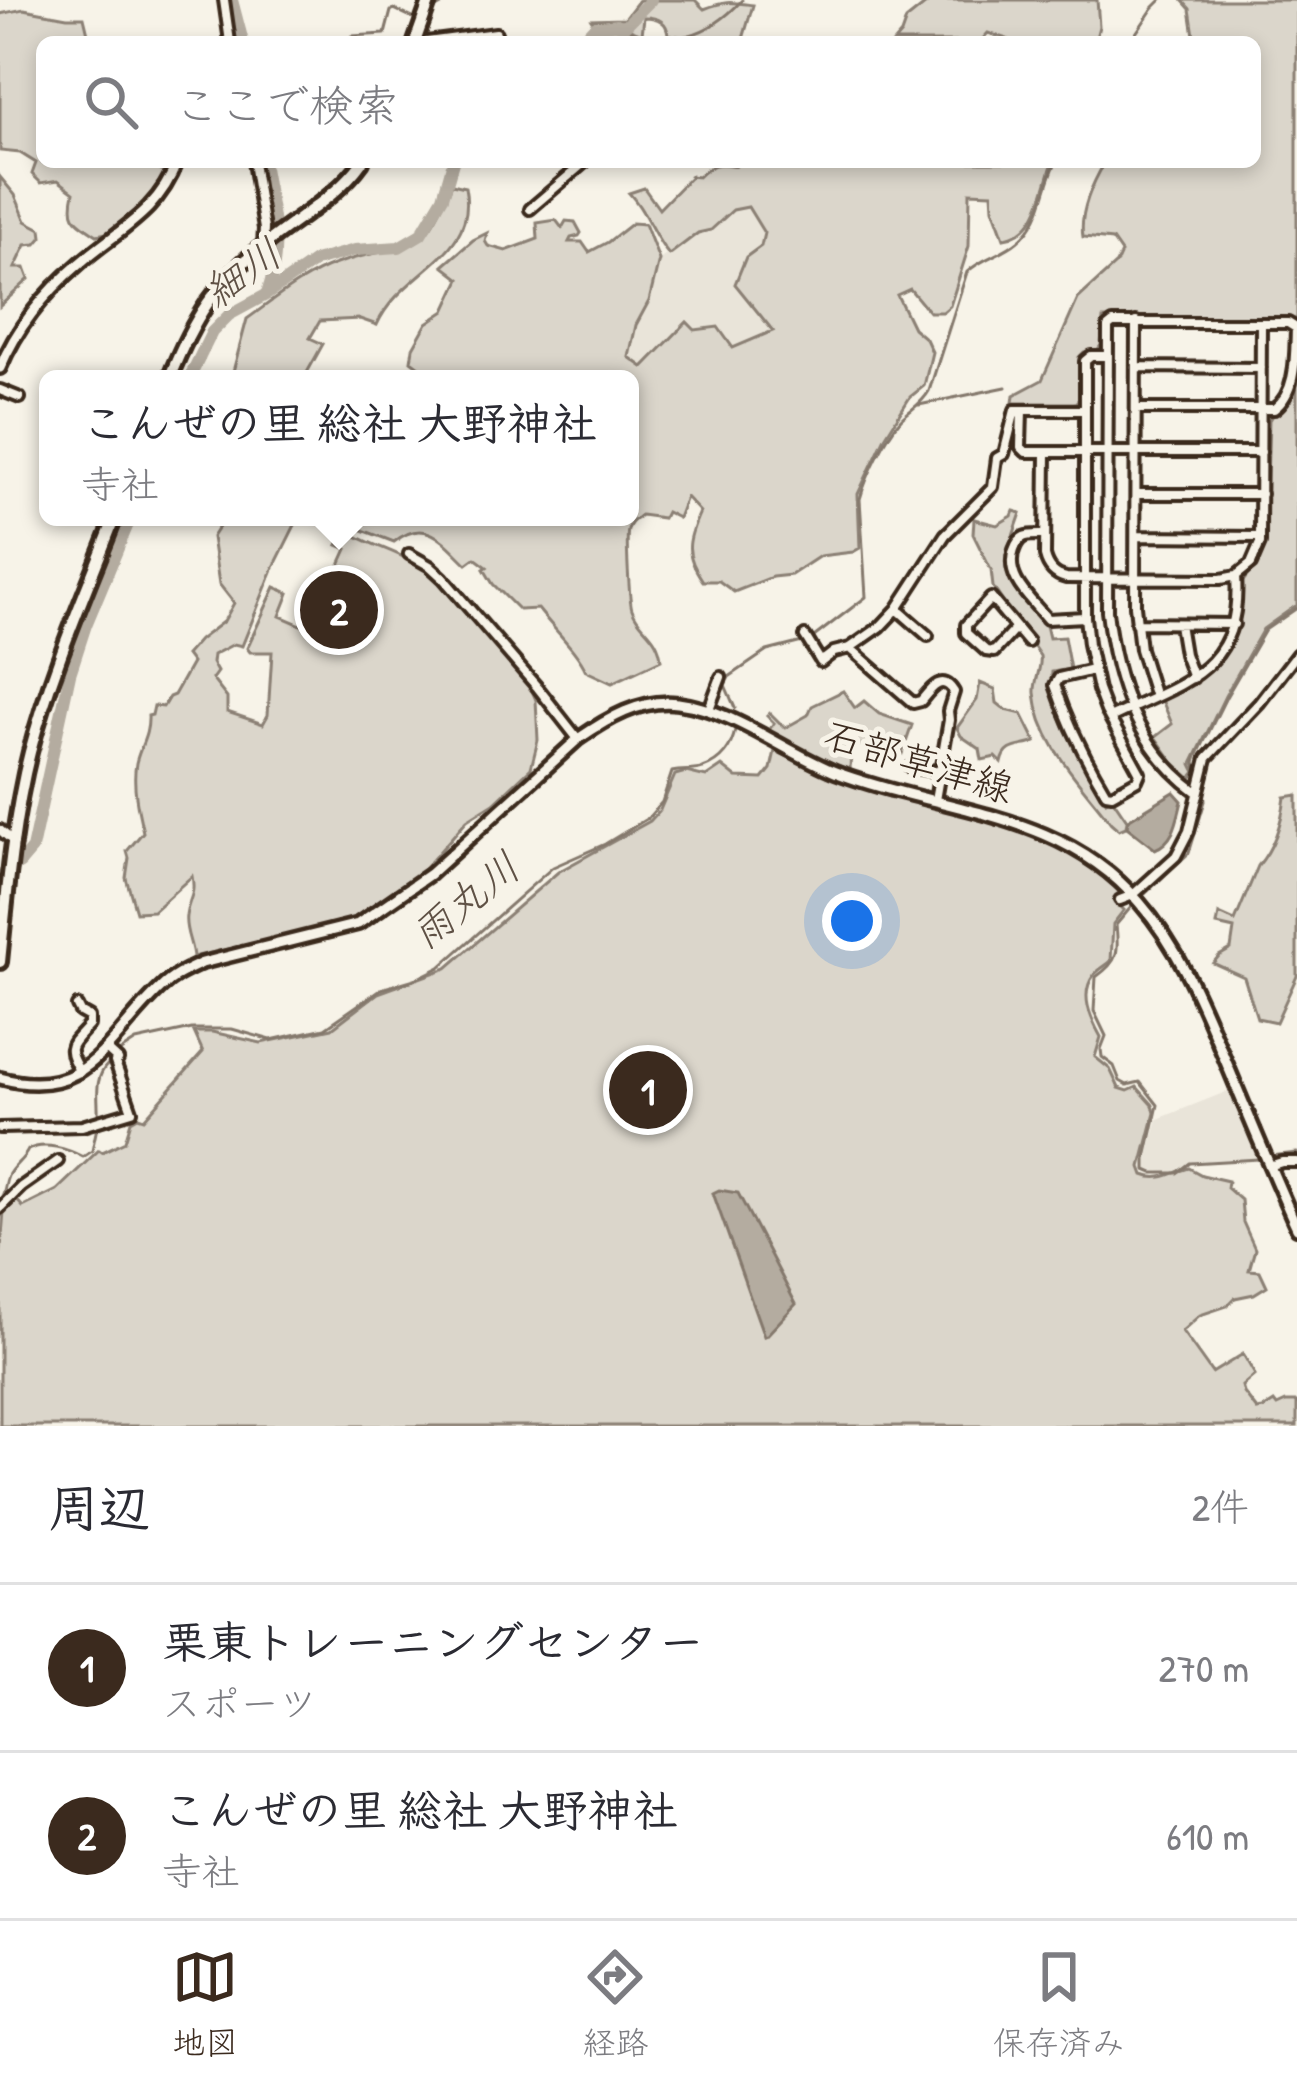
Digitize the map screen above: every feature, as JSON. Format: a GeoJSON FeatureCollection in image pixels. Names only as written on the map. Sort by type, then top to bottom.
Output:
{"type":"FeatureCollection","features":[{"type":"Feature","properties":{"kind":"main road"},"geometry":{"type":"LineString","coordinates":[[417,36],[430,0]]}},
{"type":"Feature","properties":{"kind":"main road"},"geometry":{"type":"LineString","coordinates":[[0,368],[49,292],[146,211],[175,168]]}},
{"type":"Feature","properties":{"kind":"main road"},"geometry":{"type":"LineString","coordinates":[[173,370],[190,328],[232,271],[330,195],[356,168]]}},
{"type":"Feature","properties":{"kind":"main road"},"geometry":{"type":"LineString","coordinates":[[0,962],[5,891],[29,754],[62,651],[111,526]]}},
{"type":"Feature","properties":{"kind":"main road","name":"石部草津線"},"geometry":{"type":"LineString","coordinates":[[0,1078],[47,1083],[80,1072],[107,1050],[162,986],[183,972],[238,953],[350,928],[372,916],[459,850],[578,740],[615,716],[669,702],[709,709],[840,773],[1049,835],[1085,855],[1133,895],[1176,950],[1297,1228]]}},
{"type":"Feature","properties":{"kind":"street"},"geometry":{"type":"LineString","coordinates":[[224,0],[229,36]]}},
{"type":"Feature","properties":{"kind":"street"},"geometry":{"type":"LineString","coordinates":[[473,36],[496,33]]}},
{"type":"Feature","properties":{"kind":"street"},"geometry":{"type":"LineString","coordinates":[[254,168],[266,243]]}},
{"type":"Feature","properties":{"kind":"street"},"geometry":{"type":"LineString","coordinates":[[530,209],[576,168]]}},
{"type":"Feature","properties":{"kind":"street"},"geometry":{"type":"LineString","coordinates":[[1136,409],[1274,409],[1292,392],[1296,328],[1288,322],[1113,322],[1108,327],[1111,647],[1130,708],[1163,761],[1197,792]]}},
{"type":"Feature","properties":{"kind":"street"},"geometry":{"type":"LineString","coordinates":[[1136,322],[1136,623],[1155,697]]}},
{"type":"Feature","properties":{"kind":"street"},"geometry":{"type":"LineString","coordinates":[[1046,452],[1046,556],[1050,568],[1060,576],[1236,576],[1252,564],[1259,551],[1261,323]]}},
{"type":"Feature","properties":{"kind":"street"},"geometry":{"type":"LineString","coordinates":[[1093,670],[1059,678],[1055,685],[1082,753],[1106,793],[1112,794],[1137,780],[1140,773],[1110,718],[1093,670],[1085,617],[1085,362],[1091,356],[1108,356]]}},
{"type":"Feature","properties":{"kind":"street"},"geometry":{"type":"LineString","coordinates":[[1136,368],[1261,368]]}},
{"type":"Feature","properties":{"kind":"street"},"geometry":{"type":"LineString","coordinates":[[0,390],[20,398]]}},
{"type":"Feature","properties":{"kind":"street"},"geometry":{"type":"LineString","coordinates":[[806,639],[820,662],[850,648],[897,609],[945,536],[993,487],[997,458],[1004,454],[1015,410],[1085,410]]}},
{"type":"Feature","properties":{"kind":"street"},"geometry":{"type":"LineString","coordinates":[[1022,410],[1021,447],[1027,452],[1261,452]]}},
{"type":"Feature","properties":{"kind":"street"},"geometry":{"type":"LineString","coordinates":[[1136,494],[1261,494]]}},
{"type":"Feature","properties":{"kind":"street"},"geometry":{"type":"LineString","coordinates":[[1046,536],[1018,539],[1010,566],[1015,579],[1047,619],[1085,617]]}},
{"type":"Feature","properties":{"kind":"street"},"geometry":{"type":"LineString","coordinates":[[1136,536],[1260,537]]}},
{"type":"Feature","properties":{"kind":"street"},"geometry":{"type":"LineString","coordinates":[[409,554],[443,578],[578,740]]}},
{"type":"Feature","properties":{"kind":"street"},"geometry":{"type":"LineString","coordinates":[[1110,718],[1193,678],[1219,654],[1234,623],[1236,576]]}},
{"type":"Feature","properties":{"kind":"street"},"geometry":{"type":"LineString","coordinates":[[1016,628],[994,652],[986,651],[966,633],[966,625],[992,598],[1016,628],[1028,643]]}},
{"type":"Feature","properties":{"kind":"street"},"geometry":{"type":"LineString","coordinates":[[897,609],[928,636]]}},
{"type":"Feature","properties":{"kind":"street"},"geometry":{"type":"LineString","coordinates":[[1136,623],[1234,623]]}},
{"type":"Feature","properties":{"kind":"street"},"geometry":{"type":"LineString","coordinates":[[1178,624],[1193,678]]}},
{"type":"Feature","properties":{"kind":"street"},"geometry":{"type":"LineString","coordinates":[[850,648],[913,703],[921,701],[935,684],[943,682],[954,692],[935,800]]}},
{"type":"Feature","properties":{"kind":"street"},"geometry":{"type":"LineString","coordinates":[[1120,900],[1133,895],[1184,845],[1207,758],[1297,654]]}},
{"type":"Feature","properties":{"kind":"street"},"geometry":{"type":"LineString","coordinates":[[709,709],[722,677]]}},
{"type":"Feature","properties":{"kind":"street"},"geometry":{"type":"LineString","coordinates":[[910,766],[940,772]]}},
{"type":"Feature","properties":{"kind":"street"},"geometry":{"type":"LineString","coordinates":[[0,830],[14,846]]}},
{"type":"Feature","properties":{"kind":"street"},"geometry":{"type":"LineString","coordinates":[[77,1006],[89,1025],[69,1046],[80,1072]]}},
{"type":"Feature","properties":{"kind":"street"},"geometry":{"type":"LineString","coordinates":[[0,1128],[97,1123],[132,1111],[118,1060],[107,1050]]}},
{"type":"Feature","properties":{"kind":"street"},"geometry":{"type":"LineString","coordinates":[[0,1208],[58,1161]]}},
{"type":"Feature","properties":{"kind":"street"},"geometry":{"type":"LineString","coordinates":[[1269,1166],[1297,1162]]}},
{"type":"Feature","properties":{"kind":"shaded area"},"geometry":{"type":"Polygon","coordinates":[[[639,0],[695,0],[704,9],[729,2],[753,5],[744,36],[678,36],[668,34],[663,23],[644,17],[642,34],[615,23],[595,25],[591,19],[625,18],[639,0]]]}},
{"type":"Feature","properties":{"kind":"shaded area"},"geometry":{"type":"Polygon","coordinates":[[[931,0],[1097,0],[1099,26],[1096,36],[899,36],[906,20],[931,0]]]}},
{"type":"Feature","properties":{"kind":"shaded area"},"geometry":{"type":"Polygon","coordinates":[[[1182,0],[1297,0],[1297,319],[1103,319],[1101,345],[1096,352],[1079,357],[1079,399],[1075,403],[1013,403],[1014,395],[1042,380],[1078,299],[1116,264],[1121,253],[1112,240],[1083,237],[1085,208],[1102,168],[1261,168],[1261,36],[1194,36],[1190,9],[1182,0]]]}},
{"type":"Feature","properties":{"kind":"shaded area"},"geometry":{"type":"Polygon","coordinates":[[[24,9],[84,17],[89,36],[36,36],[36,163],[20,153],[0,151],[0,14],[24,9]]]}},
{"type":"Feature","properties":{"kind":"shaded area"},"geometry":{"type":"Polygon","coordinates":[[[36,163],[36,168],[158,168],[166,175],[132,221],[97,235],[73,214],[74,192],[58,180],[41,183],[32,174],[36,163]]]}},
{"type":"Feature","properties":{"kind":"shaded area"},"geometry":{"type":"Polygon","coordinates":[[[1051,168],[1032,219],[1004,238],[992,193],[970,192],[969,246],[950,306],[943,312],[929,312],[910,289],[897,295],[913,328],[932,352],[924,386],[910,397],[885,437],[858,494],[860,548],[820,556],[791,575],[734,592],[719,581],[703,581],[697,571],[690,547],[700,512],[686,497],[678,518],[666,512],[663,518],[639,517],[639,370],[423,370],[411,361],[427,323],[445,311],[460,279],[443,266],[487,233],[488,246],[506,251],[538,239],[537,223],[556,220],[562,228],[566,221],[575,222],[581,233],[569,242],[582,242],[589,252],[632,223],[645,224],[659,260],[629,357],[643,367],[687,322],[695,330],[718,327],[733,348],[773,331],[735,284],[746,257],[761,246],[764,233],[748,207],[733,210],[711,230],[698,233],[669,255],[629,193],[644,188],[659,209],[691,176],[698,177],[707,169],[1051,168]]]}},
{"type":"Feature","properties":{"kind":"shaded area"},"geometry":{"type":"Polygon","coordinates":[[[0,177],[15,195],[26,221],[41,229],[42,237],[26,245],[15,268],[25,268],[29,279],[0,306],[0,177]]]}},
{"type":"Feature","properties":{"kind":"shaded area"},"geometry":{"type":"Polygon","coordinates":[[[452,184],[465,187],[461,230],[450,247],[388,306],[377,325],[360,319],[320,321],[310,338],[323,344],[308,370],[233,370],[247,319],[324,269],[419,240],[452,184]]]}},
{"type":"Feature","properties":{"kind":"shaded area"},"geometry":{"type":"Polygon","coordinates":[[[748,207],[764,233],[761,246],[745,264],[774,330],[733,348],[644,367],[629,357],[659,260],[698,233],[711,230],[733,210],[748,207]]]}},
{"type":"Feature","properties":{"kind":"shaded area"},"geometry":{"type":"Polygon","coordinates":[[[1297,379],[1297,605],[1263,629],[1192,764],[1196,772],[1191,778],[1155,737],[1172,724],[1162,700],[1209,668],[1230,641],[1237,624],[1240,585],[1265,544],[1269,420],[1293,395],[1297,379]]]}},
{"type":"Feature","properties":{"kind":"shaded area"},"geometry":{"type":"Polygon","coordinates":[[[1014,511],[1021,513],[1009,551],[1008,574],[1045,621],[1049,638],[1064,637],[1070,669],[1052,672],[1056,705],[1106,801],[1112,798],[1127,820],[1119,830],[1064,763],[1045,730],[1035,693],[1040,656],[993,587],[991,570],[973,534],[974,519],[997,525],[1014,511]]]}},
{"type":"Feature","properties":{"kind":"shaded area"},"geometry":{"type":"Polygon","coordinates":[[[219,526],[294,526],[242,646],[234,644],[213,655],[217,672],[212,679],[227,698],[227,712],[263,724],[268,715],[272,652],[247,648],[275,587],[289,593],[280,616],[310,629],[316,623],[342,619],[347,606],[329,589],[347,549],[338,545],[346,530],[423,568],[466,608],[531,689],[538,740],[531,768],[494,803],[467,820],[419,875],[349,921],[193,957],[186,921],[192,876],[153,911],[136,912],[126,878],[127,851],[143,832],[135,771],[148,716],[154,706],[163,707],[174,695],[192,663],[186,655],[224,621],[234,603],[219,584],[212,537],[219,526]]]}},
{"type":"Feature","properties":{"kind":"shaded area"},"geometry":{"type":"Polygon","coordinates":[[[356,526],[630,526],[631,604],[657,644],[661,660],[612,683],[586,671],[538,609],[519,610],[475,558],[467,564],[425,531],[394,542],[356,526]]]}},
{"type":"Feature","properties":{"kind":"shaded area"},"geometry":{"type":"Polygon","coordinates":[[[980,683],[995,689],[997,703],[1006,710],[1022,714],[1036,742],[1011,749],[1002,763],[996,757],[982,760],[980,749],[957,728],[977,700],[980,683]]]}},
{"type":"Feature","properties":{"kind":"shaded area"},"geometry":{"type":"Polygon","coordinates":[[[843,691],[855,708],[864,701],[879,714],[912,725],[902,754],[856,744],[851,748],[850,770],[768,731],[774,723],[767,716],[770,713],[785,728],[808,715],[812,706],[843,691]]]}},
{"type":"Feature","properties":{"kind":"shaded area"},"geometry":{"type":"Polygon","coordinates":[[[775,751],[889,797],[1020,830],[1077,858],[1129,901],[1120,906],[1124,910],[1113,924],[1111,961],[1094,975],[1087,990],[1090,1014],[1101,1037],[1095,1057],[1110,1069],[1119,1088],[1137,1087],[1153,1105],[1141,1167],[1144,1175],[1162,1177],[1189,1168],[1228,1181],[1227,1188],[1241,1200],[1243,1222],[1255,1249],[1249,1270],[1260,1271],[1267,1286],[1200,1315],[1182,1331],[1212,1373],[1243,1354],[1255,1375],[1242,1386],[1244,1393],[1257,1410],[1274,1402],[1277,1406],[1297,1402],[1297,1426],[0,1426],[4,1211],[14,1197],[23,1207],[57,1190],[99,1150],[125,1141],[131,1121],[144,1119],[203,1052],[194,1032],[261,1043],[332,1028],[378,993],[447,968],[558,872],[650,821],[675,775],[686,772],[706,777],[722,766],[737,778],[763,779],[775,751]]]}},
{"type":"Feature","properties":{"kind":"shaded area"},"geometry":{"type":"Polygon","coordinates":[[[1174,792],[1182,801],[1177,822],[1167,841],[1155,849],[1127,827],[1128,820],[1174,792]]]}},
{"type":"Feature","properties":{"kind":"shaded area"},"geometry":{"type":"Polygon","coordinates":[[[1297,795],[1297,976],[1276,1022],[1257,1018],[1244,977],[1213,963],[1231,949],[1234,929],[1217,925],[1219,914],[1235,921],[1276,834],[1285,797],[1297,795]]]}},
{"type":"Feature","properties":{"kind":"shaded area"},"geometry":{"type":"Polygon","coordinates":[[[1231,1090],[1259,1158],[1188,1162],[1174,1173],[1147,1170],[1158,1119],[1231,1090]]]}},
{"type":"Feature","properties":{"kind":"shaded area"},"geometry":{"type":"Polygon","coordinates":[[[713,1193],[738,1193],[796,1304],[764,1336],[713,1193]]]}},
{"type":"Feature","properties":{"kind":"waterway"},"geometry":{"type":"LineString","coordinates":[[232,0],[241,36]]}},
{"type":"Feature","properties":{"kind":"waterway"},"geometry":{"type":"LineString","coordinates":[[434,9],[451,0]]}},
{"type":"Feature","properties":{"kind":"waterway","name":"細川"},"geometry":{"type":"LineString","coordinates":[[586,36],[594,27],[617,24],[623,28],[651,0]]}},
{"type":"Feature","properties":{"kind":"waterway","name":"細川"},"geometry":{"type":"LineString","coordinates":[[687,36],[716,23],[742,0]]}},
{"type":"Feature","properties":{"kind":"waterway","name":"雨丸川"},"geometry":{"type":"LineString","coordinates":[[1134,36],[1161,0]]}},
{"type":"Feature","properties":{"kind":"waterway"},"geometry":{"type":"LineString","coordinates":[[352,36],[385,34],[394,9],[415,19]]}},
{"type":"Feature","properties":{"kind":"waterway","name":"細川"},"geometry":{"type":"LineString","coordinates":[[623,28],[645,36]]}},
{"type":"Feature","properties":{"kind":"waterway"},"geometry":{"type":"LineString","coordinates":[[264,168],[275,244],[267,294]]}},
{"type":"Feature","properties":{"kind":"waterway","name":"細川"},"geometry":{"type":"LineString","coordinates":[[193,370],[212,332],[229,315],[315,261],[355,250],[399,247],[421,234],[443,197],[451,168]]}},
{"type":"Feature","properties":{"kind":"waterway","name":"雨丸川"},"geometry":{"type":"LineString","coordinates":[[735,708],[725,685],[729,677],[767,651],[810,640],[866,597],[860,499],[872,469],[895,426],[929,391],[967,272],[1026,233],[1038,215],[1054,168]]}},
{"type":"Feature","properties":{"kind":"waterway"},"geometry":{"type":"LineString","coordinates":[[919,405],[1006,387]]}},
{"type":"Feature","properties":{"kind":"waterway","name":"細川"},"geometry":{"type":"LineString","coordinates":[[0,875],[32,849],[70,674],[127,526]]}},
{"type":"Feature","properties":{"kind":"waterway"},"geometry":{"type":"LineString","coordinates":[[1198,772],[1197,756],[1265,630],[1297,608]]}},
{"type":"Feature","properties":{"kind":"waterway","name":"雨丸川"},"geometry":{"type":"LineString","coordinates":[[119,1052],[136,1041],[192,1029],[232,1029],[271,1040],[325,1028],[381,989],[440,967],[553,867],[648,818],[662,802],[672,772],[715,762],[728,748],[735,730]]}},
{"type":"Feature","properties":{"kind":"waterway"},"geometry":{"type":"LineString","coordinates":[[1145,894],[1189,853],[1205,801],[1204,786]]}},
{"type":"Feature","properties":{"kind":"waterway"},"geometry":{"type":"LineString","coordinates":[[1132,906],[1116,925],[1113,961],[1096,977],[1094,1011],[1106,1036],[1102,1057],[1114,1066],[1120,1081],[1127,1085],[1140,1082],[1158,1105],[1146,1170],[1177,1173],[1190,1163],[1259,1159]]}},
{"type":"Feature","properties":{"kind":"waterway","name":"雨丸川"},"geometry":{"type":"LineString","coordinates":[[98,1117],[99,1082],[108,1064]]}},
{"type":"Feature","properties":{"kind":"waterway","name":"雨丸川"},"geometry":{"type":"LineString","coordinates":[[0,1200],[10,1172],[28,1150],[48,1146],[83,1157],[92,1151],[97,1127]]}},
{"type":"Feature","properties":{"kind":"waterway"},"geometry":{"type":"LineString","coordinates":[[1271,1156],[1297,1153]]}},
{"type":"Feature","properties":{"kind":"place","name":"こんぜの里 総社 大野神社"},"geometry":{"type":"Point","coordinates":[339,610]}},
{"type":"Feature","properties":{"kind":"place","name":"栗東トレーニングセンター"},"geometry":{"type":"Point","coordinates":[648,1090]}}]}
